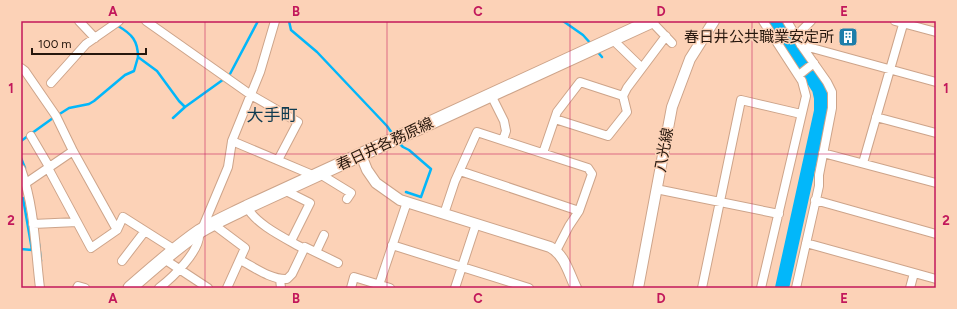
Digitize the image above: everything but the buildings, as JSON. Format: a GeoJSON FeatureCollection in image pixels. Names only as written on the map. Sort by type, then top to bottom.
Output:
{"type":"FeatureCollection","features":[{"type":"Feature","properties":{"kind":"main road","name":"春日井各務原線"},"geometry":{"type":"LineString","coordinates":[[130,288],[175,250],[204,229],[247,207],[652,21]]}},
{"type":"Feature","properties":{"kind":"street"},"geometry":{"type":"LineString","coordinates":[[79,21],[95,38]]}},
{"type":"Feature","properties":{"kind":"street"},"geometry":{"type":"LineString","coordinates":[[51,83],[86,44],[119,21]]}},
{"type":"Feature","properties":{"kind":"street"},"geometry":{"type":"LineString","coordinates":[[146,21],[251,95],[298,122],[278,160]]}},
{"type":"Feature","properties":{"kind":"street"},"geometry":{"type":"LineString","coordinates":[[159,288],[180,270],[197,245],[204,229],[228,167],[232,141],[260,72],[275,21]]}},
{"type":"Feature","properties":{"kind":"street"},"geometry":{"type":"LineString","coordinates":[[652,21],[672,43]]}},
{"type":"Feature","properties":{"kind":"street","name":"八光線"},"geometry":{"type":"LineString","coordinates":[[638,288],[672,107],[690,59],[714,21]]}},
{"type":"Feature","properties":{"kind":"street"},"geometry":{"type":"LineString","coordinates":[[762,21],[800,74],[806,96],[762,288]]}},
{"type":"Feature","properties":{"kind":"street"},"geometry":{"type":"LineString","coordinates":[[787,21],[813,65],[827,82],[832,92],[832,108],[815,200],[796,288]]}},
{"type":"Feature","properties":{"kind":"street"},"geometry":{"type":"LineString","coordinates":[[796,36],[811,21]]}},
{"type":"Feature","properties":{"kind":"street"},"geometry":{"type":"LineString","coordinates":[[894,21],[903,22],[936,32]]}},
{"type":"Feature","properties":{"kind":"street"},"geometry":{"type":"LineString","coordinates":[[863,163],[903,22]]}},
{"type":"Feature","properties":{"kind":"street"},"geometry":{"type":"LineString","coordinates":[[555,119],[608,136],[627,112],[623,96],[627,88],[666,36]]}},
{"type":"Feature","properties":{"kind":"street"},"geometry":{"type":"LineString","coordinates":[[612,39],[642,68]]}},
{"type":"Feature","properties":{"kind":"street"},"geometry":{"type":"LineString","coordinates":[[801,45],[936,82]]}},
{"type":"Feature","properties":{"kind":"street"},"geometry":{"type":"LineString","coordinates":[[800,74],[813,65]]}},
{"type":"Feature","properties":{"kind":"street"},"geometry":{"type":"LineString","coordinates":[[21,68],[25,71],[56,116],[73,151],[117,230]]}},
{"type":"Feature","properties":{"kind":"street"},"geometry":{"type":"LineString","coordinates":[[543,153],[557,112],[580,82],[623,96]]}},
{"type":"Feature","properties":{"kind":"street"},"geometry":{"type":"LineString","coordinates":[[491,95],[504,121],[506,130],[503,140]]}},
{"type":"Feature","properties":{"kind":"street"},"geometry":{"type":"LineString","coordinates":[[702,288],[741,100],[801,114]]}},
{"type":"Feature","properties":{"kind":"street"},"geometry":{"type":"LineString","coordinates":[[876,117],[936,133]]}},
{"type":"Feature","properties":{"kind":"street"},"geometry":{"type":"LineString","coordinates":[[444,214],[460,171],[477,132],[543,153],[588,168],[592,174],[579,210],[556,251]]}},
{"type":"Feature","properties":{"kind":"street"},"geometry":{"type":"LineString","coordinates":[[31,136],[48,165],[48,168],[91,248],[117,230],[123,217],[175,250]]}},
{"type":"Feature","properties":{"kind":"street"},"geometry":{"type":"LineString","coordinates":[[232,141],[318,175],[351,193],[347,199]]}},
{"type":"Feature","properties":{"kind":"street"},"geometry":{"type":"LineString","coordinates":[[26,183],[73,151]]}},
{"type":"Feature","properties":{"kind":"street"},"geometry":{"type":"LineString","coordinates":[[823,153],[936,183]]}},
{"type":"Feature","properties":{"kind":"street"},"geometry":{"type":"LineString","coordinates":[[361,155],[367,170],[376,183],[400,200],[556,251],[562,257],[575,288]]}},
{"type":"Feature","properties":{"kind":"street"},"geometry":{"type":"LineString","coordinates":[[21,170],[26,183],[25,192],[34,224],[40,288]]}},
{"type":"Feature","properties":{"kind":"street"},"geometry":{"type":"LineString","coordinates":[[460,171],[579,210]]}},
{"type":"Feature","properties":{"kind":"street"},"geometry":{"type":"LineString","coordinates":[[656,189],[779,214]]}},
{"type":"Feature","properties":{"kind":"street"},"geometry":{"type":"LineString","coordinates":[[284,190],[310,202],[290,241]]}},
{"type":"Feature","properties":{"kind":"street"},"geometry":{"type":"LineString","coordinates":[[815,200],[936,234]]}},
{"type":"Feature","properties":{"kind":"street"},"geometry":{"type":"LineString","coordinates":[[379,285],[407,202]]}},
{"type":"Feature","properties":{"kind":"street"},"geometry":{"type":"LineString","coordinates":[[247,207],[249,211],[262,223],[290,241],[304,249],[305,247],[338,263]]}},
{"type":"Feature","properties":{"kind":"street"},"geometry":{"type":"LineString","coordinates":[[34,224],[77,222]]}},
{"type":"Feature","properties":{"kind":"street"},"geometry":{"type":"LineString","coordinates":[[455,288],[476,224]]}},
{"type":"Feature","properties":{"kind":"street"},"geometry":{"type":"LineString","coordinates":[[204,229],[245,248],[228,288]]}},
{"type":"Feature","properties":{"kind":"street"},"geometry":{"type":"LineString","coordinates":[[122,261],[145,231]]}},
{"type":"Feature","properties":{"kind":"street"},"geometry":{"type":"LineString","coordinates":[[316,252],[324,235]]}},
{"type":"Feature","properties":{"kind":"street"},"geometry":{"type":"LineString","coordinates":[[806,243],[936,279]]}},
{"type":"Feature","properties":{"kind":"street"},"geometry":{"type":"LineString","coordinates":[[392,245],[529,288]]}},
{"type":"Feature","properties":{"kind":"street"},"geometry":{"type":"LineString","coordinates":[[240,260],[280,279],[287,279],[292,274],[304,249]]}},
{"type":"Feature","properties":{"kind":"street"},"geometry":{"type":"LineString","coordinates":[[164,259],[208,288]]}},
{"type":"Feature","properties":{"kind":"street"},"geometry":{"type":"LineString","coordinates":[[910,288],[914,273]]}},
{"type":"Feature","properties":{"kind":"street"},"geometry":{"type":"LineString","coordinates":[[351,288],[354,277],[390,288]]}},
{"type":"Feature","properties":{"kind":"street"},"geometry":{"type":"LineString","coordinates":[[280,279],[281,288]]}},
{"type":"Feature","properties":{"kind":"street"},"geometry":{"type":"LineString","coordinates":[[77,288],[78,286],[84,288]]}},
{"type":"Feature","properties":{"kind":"waterway"},"geometry":{"type":"LineString","coordinates":[[230,74],[258,21]]}},
{"type":"Feature","properties":{"kind":"waterway"},"geometry":{"type":"LineString","coordinates":[[289,21],[291,30],[317,52],[387,126],[394,136]]}},
{"type":"Feature","properties":{"kind":"waterway"},"geometry":{"type":"LineString","coordinates":[[563,21],[583,35],[592,45]]}},
{"type":"Feature","properties":{"kind":"waterway"},"geometry":{"type":"LineString","coordinates":[[776,21],[819,89],[821,98],[821,111],[782,288]]}},
{"type":"Feature","properties":{"kind":"waterway"},"geometry":{"type":"LineString","coordinates":[[118,23],[118,26],[133,38],[137,47],[138,57],[157,71],[185,107]]}},
{"type":"Feature","properties":{"kind":"waterway"},"geometry":{"type":"LineString","coordinates":[[596,50],[602,57]]}},
{"type":"Feature","properties":{"kind":"waterway"},"geometry":{"type":"LineString","coordinates":[[58,115],[69,108],[89,104],[94,101],[125,75],[134,71],[138,57]]}},
{"type":"Feature","properties":{"kind":"waterway"},"geometry":{"type":"LineString","coordinates":[[173,118],[185,107],[224,79]]}},
{"type":"Feature","properties":{"kind":"waterway"},"geometry":{"type":"LineString","coordinates":[[21,141],[53,118]]}},
{"type":"Feature","properties":{"kind":"waterway"},"geometry":{"type":"LineString","coordinates":[[398,142],[431,169],[421,197],[406,192]]}},
{"type":"Feature","properties":{"kind":"waterway"},"geometry":{"type":"LineString","coordinates":[[21,158],[25,168]]}},
{"type":"Feature","properties":{"kind":"waterway"},"geometry":{"type":"LineString","coordinates":[[21,249],[32,250],[23,198]]}},
{"type":"Feature","properties":{"kind":"waterway"},"geometry":{"type":"LineString","coordinates":[[39,244],[41,261]]}},
{"type":"Feature","properties":{"kind":"place","name":"春日井公共職業安定所"},"geometry":{"type":"Point","coordinates":[848,37]}},
{"type":"Feature","properties":{"kind":"district","name":"大手町"},"geometry":{"type":"Point","coordinates":[272,115]}}]}
